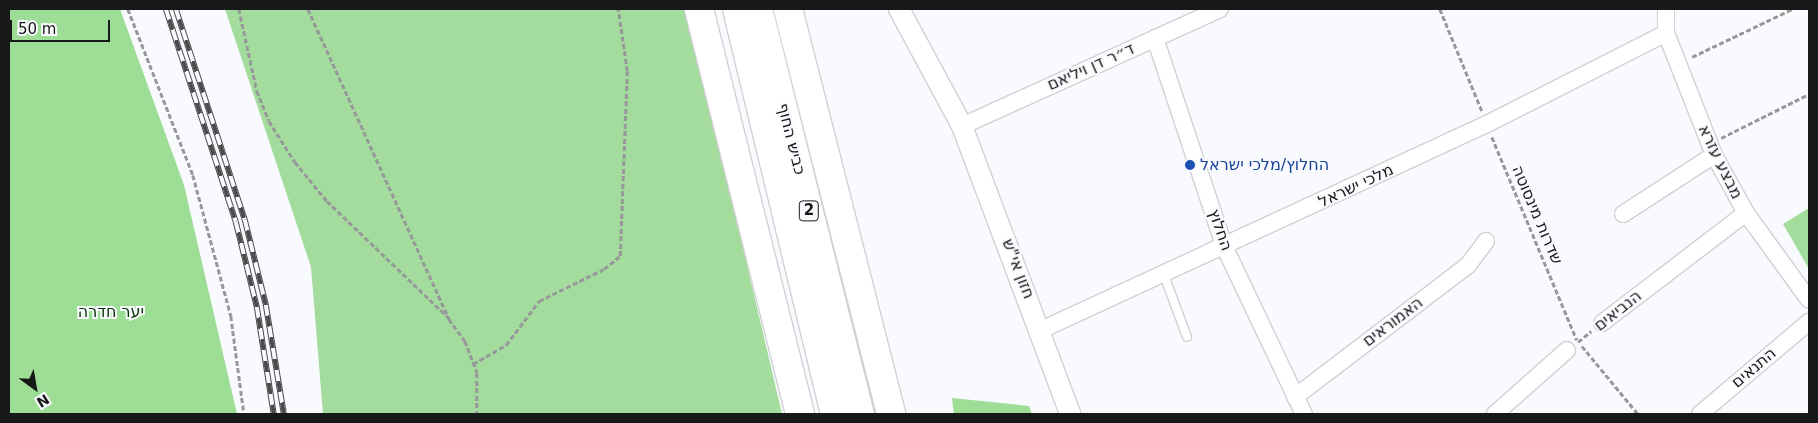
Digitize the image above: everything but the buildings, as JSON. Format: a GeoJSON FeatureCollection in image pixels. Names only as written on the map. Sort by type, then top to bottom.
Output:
{"type":"FeatureCollection","features":[{"type":"Feature","properties":{"kind":"highway"},"geometry":{"type":"LineString","coordinates":[[699,9],[800,414]]}},
{"type":"Feature","properties":{"kind":"highway","name":"כביש החוף"},"geometry":{"type":"LineString","coordinates":[[737,9],[835,414]]}},
{"type":"Feature","properties":{"kind":"highway","name":"כביש החוף"},"geometry":{"type":"LineString","coordinates":[[758,9],[860,414]]}},
{"type":"Feature","properties":{"kind":"highway"},"geometry":{"type":"LineString","coordinates":[[788,9],[867,327],[891,414]]}},
{"type":"Feature","properties":{"kind":"street","name":"חזון אי\"ש"},"geometry":{"type":"LineString","coordinates":[[899,9],[962,126],[1041,330],[1070,414]]}},
{"type":"Feature","properties":{"kind":"street","name":"ד״ר דן ויליאם"},"geometry":{"type":"LineString","coordinates":[[962,126],[1220,9]]}},
{"type":"Feature","properties":{"kind":"street","name":"מבצע עזרא"},"geometry":{"type":"LineString","coordinates":[[1666,9],[1666,33],[1711,150],[1746,213],[1809,300]]}},
{"type":"Feature","properties":{"kind":"street","name":"מלכי ישראל"},"geometry":{"type":"LineString","coordinates":[[1041,330],[1225,248],[1487,124],[1666,33]]}},
{"type":"Feature","properties":{"kind":"street","name":"החלוץ"},"geometry":{"type":"LineString","coordinates":[[1155,38],[1225,248],[1304,414]]}},
{"type":"Feature","properties":{"kind":"street"},"geometry":{"type":"LineString","coordinates":[[1623,214],[1711,150]]}},
{"type":"Feature","properties":{"kind":"street","name":"הנביאים"},"geometry":{"type":"LineString","coordinates":[[1602,324],[1746,213]]}},
{"type":"Feature","properties":{"kind":"street","name":"האמוראים"},"geometry":{"type":"LineString","coordinates":[[1295,397],[1468,265],[1486,241]]}},
{"type":"Feature","properties":{"kind":"street","name":"התנאים"},"geometry":{"type":"LineString","coordinates":[[1700,414],[1809,322]]}},
{"type":"Feature","properties":{"kind":"street"},"geometry":{"type":"LineString","coordinates":[[1495,414],[1572,346]]}},
{"type":"Feature","properties":{"kind":"lane"},"geometry":{"type":"LineString","coordinates":[[1164,275],[1187,336]]}},
{"type":"Feature","properties":{"kind":"lane"},"geometry":{"type":"LineString","coordinates":[[867,327],[887,414]]}},
{"type":"Feature","properties":{"kind":"path"},"geometry":{"type":"LineString","coordinates":[[128,9],[193,175],[231,316],[244,414]]}},
{"type":"Feature","properties":{"kind":"path"},"geometry":{"type":"LineString","coordinates":[[238,9],[257,91],[269,121],[295,162],[327,201],[449,319],[465,340],[473,364],[477,414]]}},
{"type":"Feature","properties":{"kind":"path"},"geometry":{"type":"LineString","coordinates":[[308,9],[449,319]]}},
{"type":"Feature","properties":{"kind":"path"},"geometry":{"type":"LineString","coordinates":[[473,364],[506,345],[539,301],[604,269],[620,256],[627,71],[618,9]]}},
{"type":"Feature","properties":{"kind":"path","name":"שדרות מינסוטה"},"geometry":{"type":"LineString","coordinates":[[1440,9],[1487,124],[1572,346],[1638,414]]}},
{"type":"Feature","properties":{"kind":"path"},"geometry":{"type":"LineString","coordinates":[[1677,64],[1792,9]]}},
{"type":"Feature","properties":{"kind":"path"},"geometry":{"type":"LineString","coordinates":[[1711,150],[1809,94]]}},
{"type":"Feature","properties":{"kind":"path","name":"הנביאים"},"geometry":{"type":"LineString","coordinates":[[1572,346],[1602,324]]}},
{"type":"Feature","properties":{"kind":"green space","name":"יער חדרה"},"geometry":{"type":"Polygon","coordinates":[[[9,9],[120,9],[184,185],[237,414],[9,414],[9,9]]]}},
{"type":"Feature","properties":{"kind":"green space"},"geometry":{"type":"Polygon","coordinates":[[[225,9],[687,9],[782,414],[323,414],[311,267],[225,9]]]}},
{"type":"Feature","properties":{"kind":"green space"},"geometry":{"type":"Polygon","coordinates":[[[1809,208],[1809,269],[1783,224],[1809,208]]]}},
{"type":"Feature","properties":{"kind":"green space"},"geometry":{"type":"Polygon","coordinates":[[[952,398],[1029,406],[1032,414],[954,414],[952,398]]]}},
{"type":"Feature","properties":{"kind":"railway"},"geometry":{"type":"LineString","coordinates":[[166,9],[236,222],[257,307],[274,414]]}},
{"type":"Feature","properties":{"kind":"railway"},"geometry":{"type":"LineString","coordinates":[[176,9],[245,220],[266,305],[284,414]]}},
{"type":"Feature","properties":{"kind":"place","name":"החלוץ/מלכי ישראל"},"geometry":{"type":"Point","coordinates":[1190,165]}}]}
